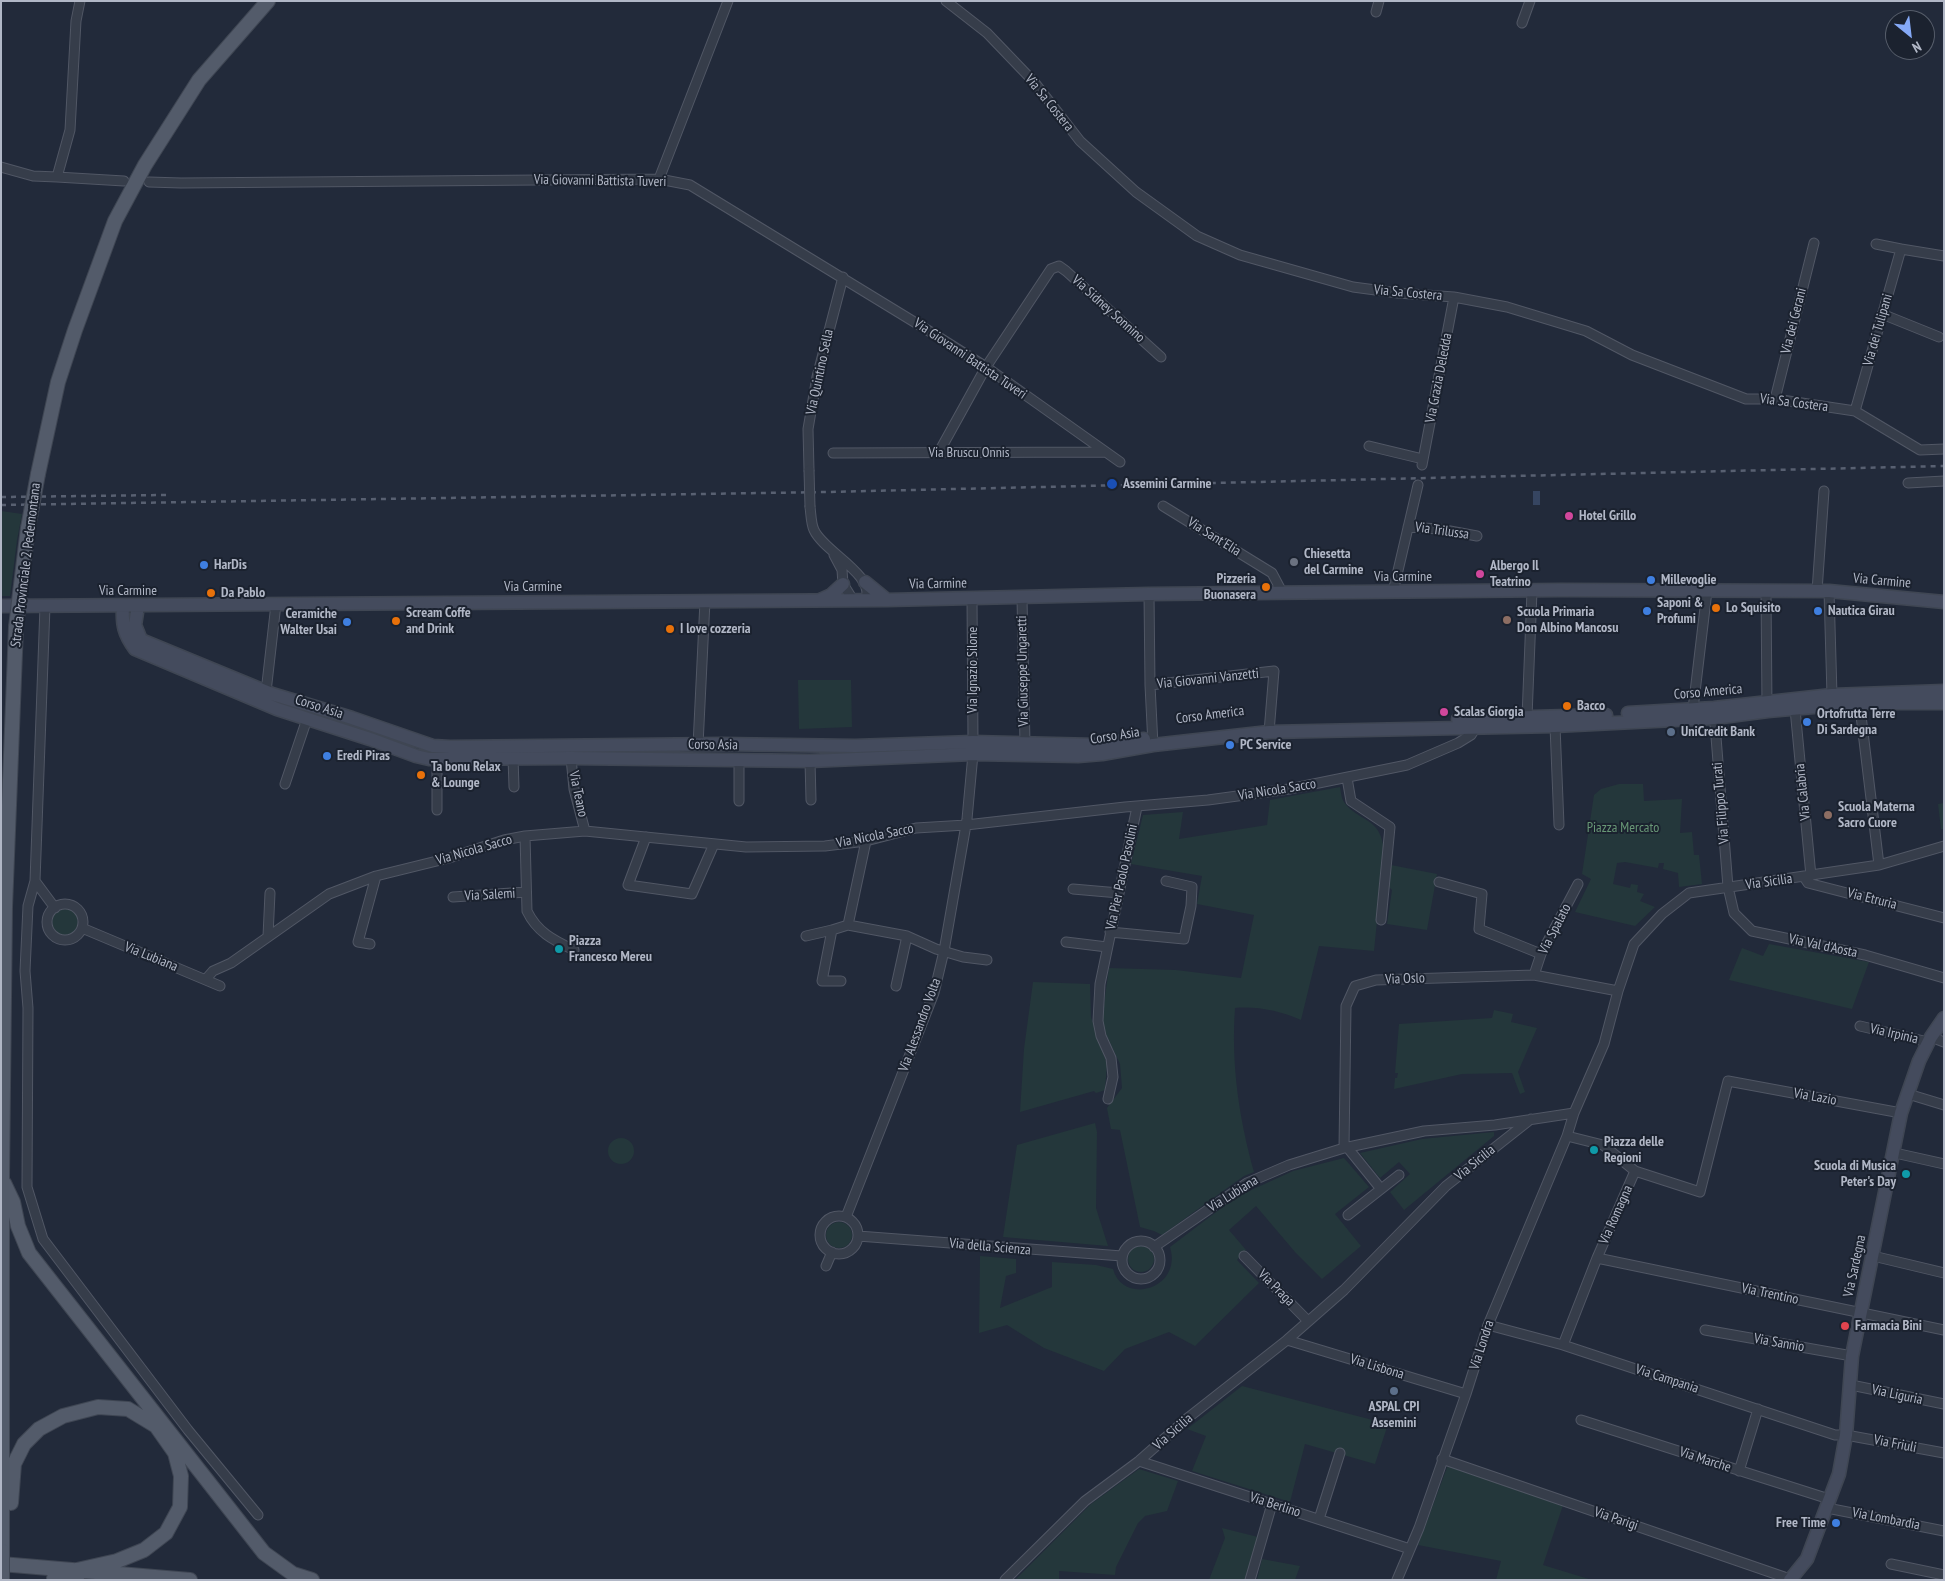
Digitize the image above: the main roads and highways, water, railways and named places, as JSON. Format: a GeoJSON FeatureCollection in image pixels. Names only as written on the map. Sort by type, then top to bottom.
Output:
{"type":"FeatureCollection","features":[{"type":"Feature","properties":{"kind":"main road","name":"Strada Provinciale 2 Pedemontana"},"geometry":{"type":"LineString","coordinates":[[2,1580],[1,1179],[5,908],[16,627],[28,528],[58,382],[115,221],[145,165],[199,80],[268,1]]}},
{"type":"Feature","properties":{"kind":"main road"},"geometry":{"type":"LineString","coordinates":[[1,1179],[13,1202],[18,1226],[30,1253],[264,1553],[293,1574],[312,1580]]}},
{"type":"Feature","properties":{"kind":"main road"},"geometry":{"type":"LineString","coordinates":[[2,1520],[11,1504],[14,1464],[24,1444],[39,1429],[63,1416],[98,1407],[128,1409],[156,1426],[175,1453],[181,1476],[180,1507],[166,1533],[144,1550],[77,1575],[2,1558]]}},
{"type":"Feature","properties":{"kind":"main road"},"geometry":{"type":"LineString","coordinates":[[1,1574],[190,1580]]}},
{"type":"Feature","properties":{"kind":"water"},"geometry":{"type":"Polygon","coordinates":[[[1533,491],[1540,491],[1540,505],[1533,505],[1533,491]]]}},
{"type":"Feature","properties":{"kind":"railway"},"geometry":{"type":"LineString","coordinates":[[1,505],[826,492],[1944,466]]}},
{"type":"Feature","properties":{"kind":"railway"},"geometry":{"type":"LineString","coordinates":[[1,497],[166,495]]}},
{"type":"Feature","properties":{"kind":"place","name":"Assemini Carmine"},"geometry":{"type":"Point","coordinates":[1112,484]}},
{"type":"Feature","properties":{"kind":"place","name":"Hotel Grillo"},"geometry":{"type":"Point","coordinates":[1569,516]}},
{"type":"Feature","properties":{"kind":"place","name":"Chiesetta del Carmine"},"geometry":{"type":"Point","coordinates":[1294,562]}},
{"type":"Feature","properties":{"kind":"place","name":"HarDis"},"geometry":{"type":"Point","coordinates":[204,565]}},
{"type":"Feature","properties":{"kind":"place","name":"Albergo Il Teatrino"},"geometry":{"type":"Point","coordinates":[1480,574]}},
{"type":"Feature","properties":{"kind":"place","name":"Millevoglie"},"geometry":{"type":"Point","coordinates":[1651,580]}},
{"type":"Feature","properties":{"kind":"place","name":"Pizzeria Buonasera"},"geometry":{"type":"Point","coordinates":[1266,587]}},
{"type":"Feature","properties":{"kind":"place","name":"Da Pablo"},"geometry":{"type":"Point","coordinates":[211,593]}},
{"type":"Feature","properties":{"kind":"place","name":"Lo Squisito"},"geometry":{"type":"Point","coordinates":[1716,608]}},
{"type":"Feature","properties":{"kind":"place","name":"Saponi & Profumi"},"geometry":{"type":"Point","coordinates":[1647,611]}},
{"type":"Feature","properties":{"kind":"place","name":"Nautica Girau"},"geometry":{"type":"Point","coordinates":[1818,611]}},
{"type":"Feature","properties":{"kind":"place","name":"Scuola Primaria Don Albino Mancosu"},"geometry":{"type":"Point","coordinates":[1507,620]}},
{"type":"Feature","properties":{"kind":"place","name":"Scream Coffe and Drink"},"geometry":{"type":"Point","coordinates":[396,621]}},
{"type":"Feature","properties":{"kind":"place","name":"Ceramiche Walter Usai"},"geometry":{"type":"Point","coordinates":[347,622]}},
{"type":"Feature","properties":{"kind":"place","name":"I love cozzeria"},"geometry":{"type":"Point","coordinates":[670,629]}},
{"type":"Feature","properties":{"kind":"place","name":"Bacco"},"geometry":{"type":"Point","coordinates":[1567,706]}},
{"type":"Feature","properties":{"kind":"place","name":"Scalas Giorgia"},"geometry":{"type":"Point","coordinates":[1444,712]}},
{"type":"Feature","properties":{"kind":"place","name":"Ortofrutta Terre Di Sardegna"},"geometry":{"type":"Point","coordinates":[1807,722]}},
{"type":"Feature","properties":{"kind":"place","name":"UniCredit Bank"},"geometry":{"type":"Point","coordinates":[1671,732]}},
{"type":"Feature","properties":{"kind":"place","name":"PC Service"},"geometry":{"type":"Point","coordinates":[1230,745]}},
{"type":"Feature","properties":{"kind":"place","name":"Eredi Piras"},"geometry":{"type":"Point","coordinates":[327,756]}},
{"type":"Feature","properties":{"kind":"place","name":"Ta bonu Relax & Lounge"},"geometry":{"type":"Point","coordinates":[421,775]}},
{"type":"Feature","properties":{"kind":"place","name":"Scuola Materna Sacro Cuore"},"geometry":{"type":"Point","coordinates":[1828,815]}},
{"type":"Feature","properties":{"kind":"place","name":"Piazza Francesco Mereu"},"geometry":{"type":"Point","coordinates":[559,949]}},
{"type":"Feature","properties":{"kind":"place","name":"Piazza delle Regioni"},"geometry":{"type":"Point","coordinates":[1594,1150]}},
{"type":"Feature","properties":{"kind":"place","name":"Scuola di Musica Peter's Day"},"geometry":{"type":"Point","coordinates":[1906,1174]}},
{"type":"Feature","properties":{"kind":"place","name":"Farmacia Bini"},"geometry":{"type":"Point","coordinates":[1845,1326]}},
{"type":"Feature","properties":{"kind":"place","name":"ASPAL CPI Assemini"},"geometry":{"type":"Point","coordinates":[1394,1391]}},
{"type":"Feature","properties":{"kind":"place","name":"Free Time"},"geometry":{"type":"Point","coordinates":[1836,1523]}},
{"type":"Feature","properties":{"kind":"park label","name":"Piazza Mercato"},"geometry":{"type":"Point","coordinates":[1623,828]}}]}
